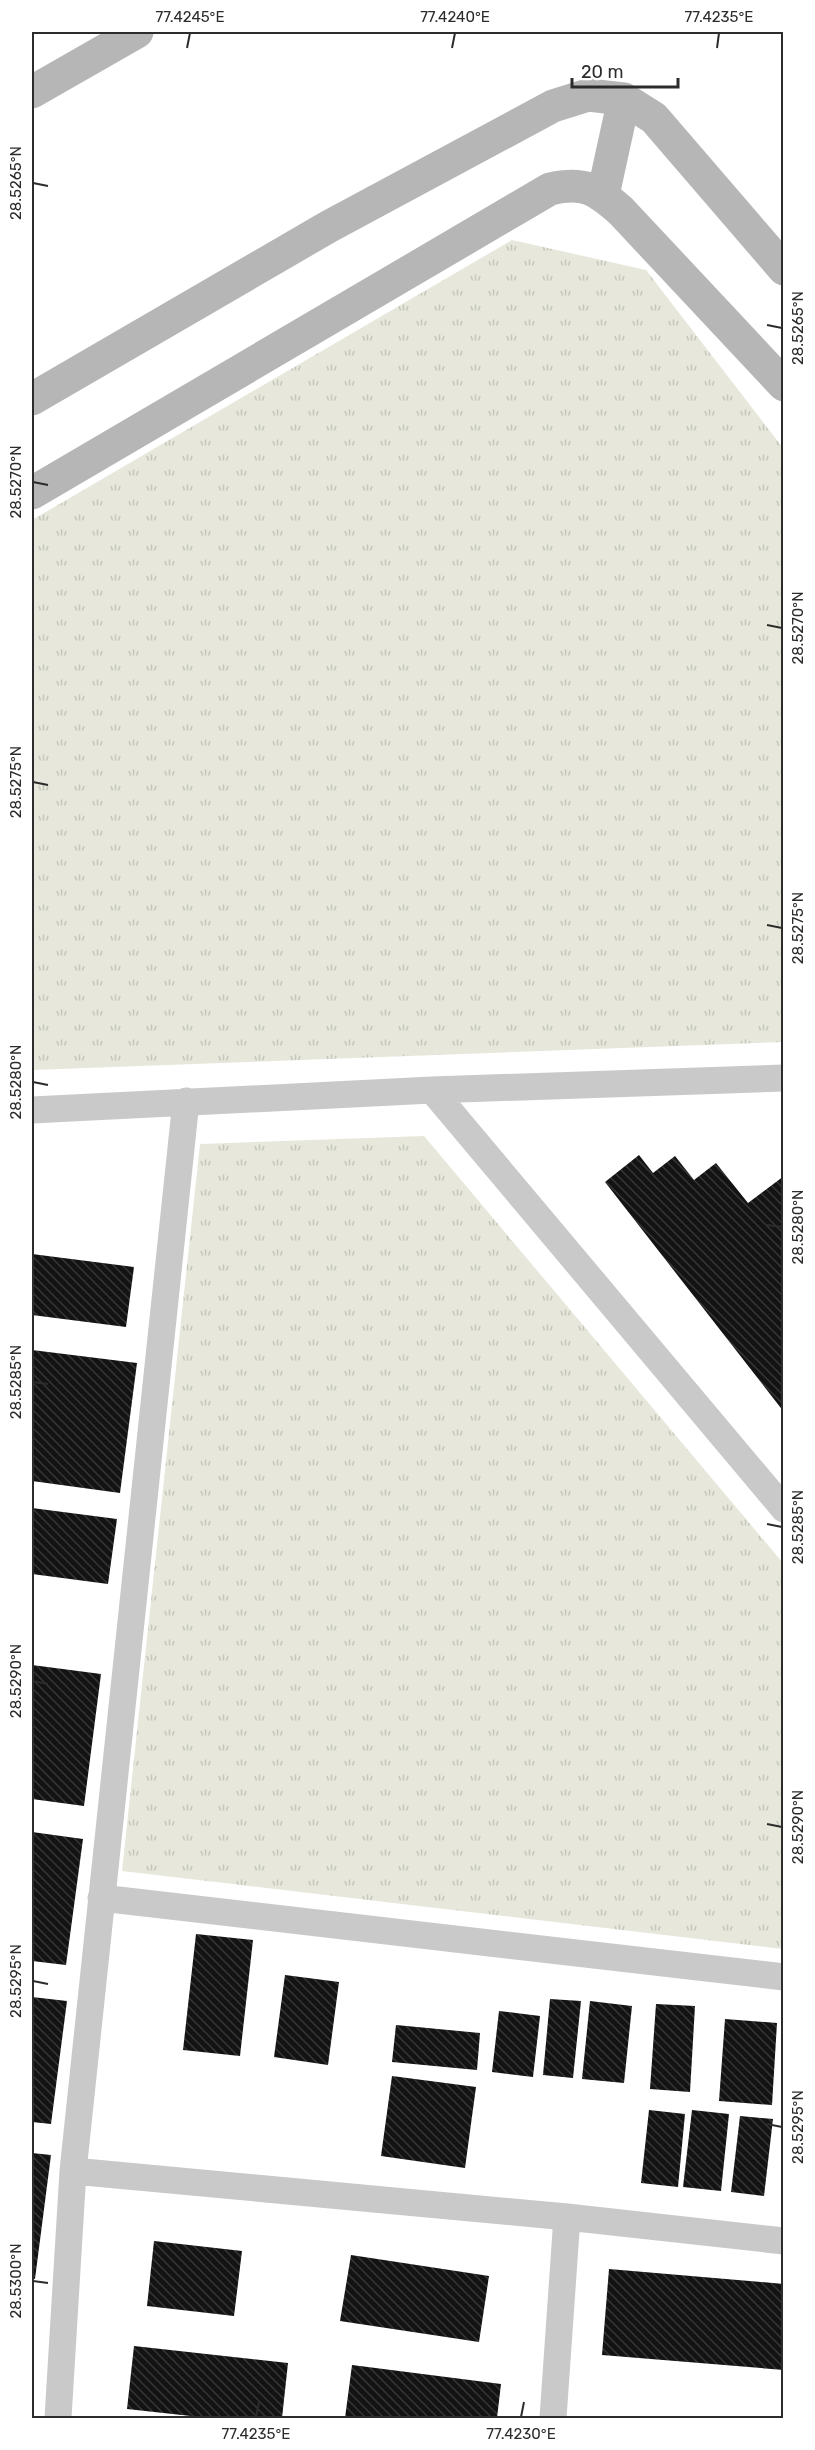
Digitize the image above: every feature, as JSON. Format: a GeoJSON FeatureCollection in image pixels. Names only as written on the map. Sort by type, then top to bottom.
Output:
{"type":"FeatureCollection","features":[{"type":"Feature","properties":{"kind":"street"},"geometry":{"type":"LineString","coordinates":[[32,92],[137,32]]}},
{"type":"Feature","properties":{"kind":"street"},"geometry":{"type":"LineString","coordinates":[[32,399],[328,227],[553,106],[588,95],[624,99],[654,118],[783,269]]}},
{"type":"Feature","properties":{"kind":"street"},"geometry":{"type":"LineString","coordinates":[[603,195],[624,99]]}},
{"type":"Feature","properties":{"kind":"street"},"geometry":{"type":"LineString","coordinates":[[32,493],[550,189],[568,185],[585,186],[603,195],[658,249],[783,385]]}},
{"type":"Feature","properties":{"kind":"street"},"geometry":{"type":"LineString","coordinates":[[32,1110],[432,1090],[783,1078]]}},
{"type":"Feature","properties":{"kind":"street"},"geometry":{"type":"LineString","coordinates":[[432,1090],[783,1509]]}},
{"type":"Feature","properties":{"kind":"street"},"geometry":{"type":"LineString","coordinates":[[58,2418],[73,2171],[186,1101]]}},
{"type":"Feature","properties":{"kind":"street"},"geometry":{"type":"LineString","coordinates":[[101,1898],[783,1977]]}},
{"type":"Feature","properties":{"kind":"street"},"geometry":{"type":"LineString","coordinates":[[73,2171],[567,2217],[783,2241]]}},
{"type":"Feature","properties":{"kind":"street"},"geometry":{"type":"LineString","coordinates":[[553,2418],[567,2217]]}},
{"type":"Feature","properties":{"kind":"green space"},"geometry":{"type":"Polygon","coordinates":[[[512,240],[646,270],[783,448],[783,1042],[32,1070],[32,520],[512,240]]]}},
{"type":"Feature","properties":{"kind":"green space"},"geometry":{"type":"Polygon","coordinates":[[[424,1136],[783,1563],[783,1949],[122,1871],[200,1144],[424,1136]]]}},
{"type":"Feature","properties":{"kind":"building"},"geometry":{"type":"Polygon","coordinates":[[[639,1155],[653,1173],[675,1156],[694,1180],[716,1163],[748,1203],[784,1176],[784,1412],[605,1182],[639,1155]]]}},
{"type":"Feature","properties":{"kind":"building"},"geometry":{"type":"Polygon","coordinates":[[[32,1254],[134,1267],[126,1327],[32,1315],[32,1254]]]}},
{"type":"Feature","properties":{"kind":"building"},"geometry":{"type":"Polygon","coordinates":[[[32,1350],[137,1363],[120,1493],[32,1481],[32,1350]]]}},
{"type":"Feature","properties":{"kind":"building"},"geometry":{"type":"Polygon","coordinates":[[[32,1508],[117,1519],[108,1584],[32,1574],[32,1508]]]}},
{"type":"Feature","properties":{"kind":"building"},"geometry":{"type":"Polygon","coordinates":[[[32,1665],[101,1674],[84,1806],[32,1799],[32,1665]]]}},
{"type":"Feature","properties":{"kind":"building"},"geometry":{"type":"Polygon","coordinates":[[[32,1832],[83,1839],[66,1965],[32,1961],[32,1832]]]}},
{"type":"Feature","properties":{"kind":"building"},"geometry":{"type":"Polygon","coordinates":[[[196,1934],[253,1940],[240,2056],[183,2050],[196,1934]]]}},
{"type":"Feature","properties":{"kind":"building"},"geometry":{"type":"Polygon","coordinates":[[[285,1975],[339,1982],[328,2065],[274,2057],[285,1975]]]}},
{"type":"Feature","properties":{"kind":"building"},"geometry":{"type":"Polygon","coordinates":[[[32,1997],[67,2001],[51,2124],[32,2122],[32,1997]]]}},
{"type":"Feature","properties":{"kind":"building"},"geometry":{"type":"Polygon","coordinates":[[[550,1999],[581,2001],[573,2078],[543,2075],[550,1999]]]}},
{"type":"Feature","properties":{"kind":"building"},"geometry":{"type":"Polygon","coordinates":[[[590,2001],[632,2006],[624,2083],[582,2079],[590,2001]]]}},
{"type":"Feature","properties":{"kind":"building"},"geometry":{"type":"Polygon","coordinates":[[[656,2004],[695,2006],[690,2092],[650,2089],[656,2004]]]}},
{"type":"Feature","properties":{"kind":"building"},"geometry":{"type":"Polygon","coordinates":[[[499,2011],[540,2016],[533,2077],[492,2072],[499,2011]]]}},
{"type":"Feature","properties":{"kind":"building"},"geometry":{"type":"Polygon","coordinates":[[[725,2019],[777,2023],[772,2105],[719,2101],[725,2019]]]}},
{"type":"Feature","properties":{"kind":"building"},"geometry":{"type":"Polygon","coordinates":[[[396,2025],[480,2033],[477,2070],[392,2062],[396,2025]]]}},
{"type":"Feature","properties":{"kind":"building"},"geometry":{"type":"Polygon","coordinates":[[[392,2076],[476,2087],[465,2168],[381,2156],[392,2076]]]}},
{"type":"Feature","properties":{"kind":"building"},"geometry":{"type":"Polygon","coordinates":[[[649,2110],[685,2114],[678,2187],[641,2183],[649,2110]]]}},
{"type":"Feature","properties":{"kind":"building"},"geometry":{"type":"Polygon","coordinates":[[[692,2110],[729,2114],[721,2191],[683,2187],[692,2110]]]}},
{"type":"Feature","properties":{"kind":"building"},"geometry":{"type":"Polygon","coordinates":[[[740,2116],[773,2119],[764,2196],[731,2192],[740,2116]]]}},
{"type":"Feature","properties":{"kind":"building"},"geometry":{"type":"Polygon","coordinates":[[[32,2153],[51,2155],[35,2279],[32,2278],[32,2153]]]}},
{"type":"Feature","properties":{"kind":"building"},"geometry":{"type":"Polygon","coordinates":[[[154,2241],[242,2251],[234,2316],[147,2306],[154,2241]]]}},
{"type":"Feature","properties":{"kind":"building"},"geometry":{"type":"Polygon","coordinates":[[[351,2255],[489,2276],[479,2342],[340,2321],[351,2255]]]}},
{"type":"Feature","properties":{"kind":"building"},"geometry":{"type":"Polygon","coordinates":[[[609,2269],[784,2284],[784,2370],[602,2355],[609,2269]]]}},
{"type":"Feature","properties":{"kind":"building"},"geometry":{"type":"Polygon","coordinates":[[[134,2346],[288,2363],[282,2418],[209,2418],[127,2409],[134,2346]]]}},
{"type":"Feature","properties":{"kind":"building"},"geometry":{"type":"Polygon","coordinates":[[[352,2365],[501,2384],[497,2418],[345,2418],[352,2365]]]}}]}
